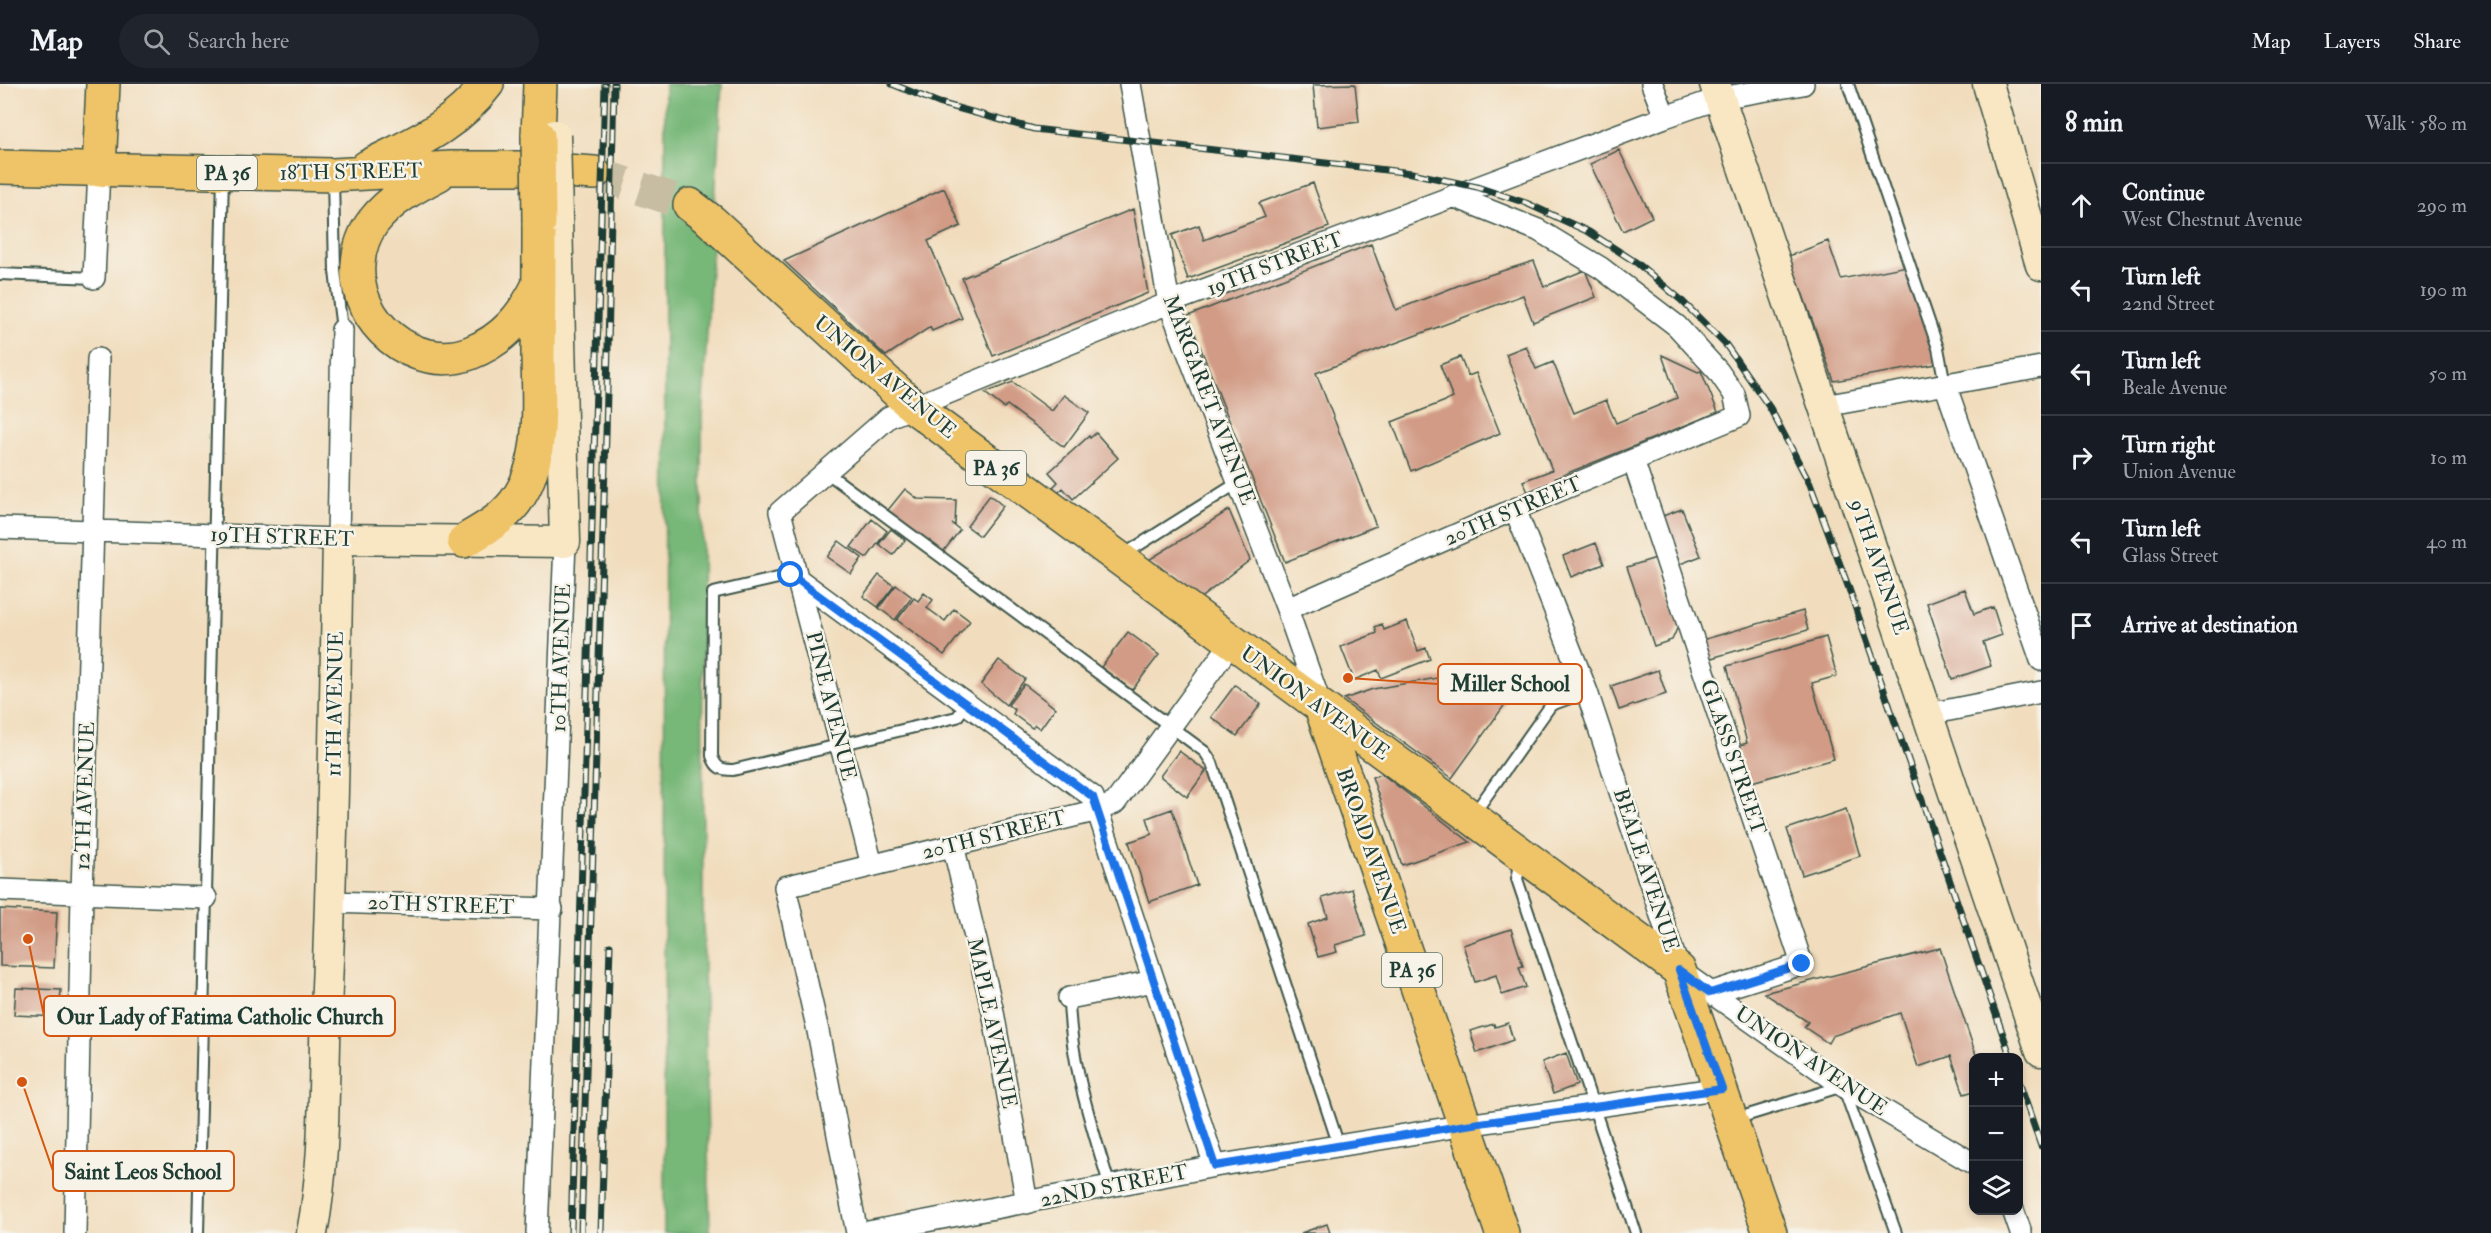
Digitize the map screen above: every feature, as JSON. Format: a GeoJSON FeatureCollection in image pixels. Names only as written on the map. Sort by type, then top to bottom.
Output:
{"type":"FeatureCollection","features":[{"type":"Feature","properties":{"kind":"main road"},"geometry":{"type":"LineString","coordinates":[[99,170],[103,84]]}},
{"type":"Feature","properties":{"kind":"main road"},"geometry":{"type":"LineString","coordinates":[[344,174],[417,143],[453,121],[473,103],[487,84]]}},
{"type":"Feature","properties":{"kind":"main road"},"geometry":{"type":"LineString","coordinates":[[464,541],[493,524],[512,507],[521,494],[531,470],[535,450],[538,414],[539,284],[548,221],[546,136],[540,84]]}},
{"type":"Feature","properties":{"kind":"main road","name":"18TH STREET"},"geometry":{"type":"LineString","coordinates":[[0,167],[344,174],[451,168],[524,168],[594,173]]}},
{"type":"Feature","properties":{"kind":"main road"},"geometry":{"type":"LineString","coordinates":[[451,168],[401,194],[372,223],[359,254],[357,272],[359,289],[371,316],[400,346],[415,352],[436,356],[468,354],[493,342],[511,327],[530,302],[539,284]]}},
{"type":"Feature","properties":{"kind":"main road","name":"UNION AVENUE"},"geometry":{"type":"LineString","coordinates":[[690,205],[711,221],[915,408],[1679,970]]}},
{"type":"Feature","properties":{"kind":"main road","name":"BROAD AVENUE"},"geometry":{"type":"LineString","coordinates":[[1321,707],[1502,1233]]}},
{"type":"Feature","properties":{"kind":"main road","name":"BEALE AVENUE"},"geometry":{"type":"LineString","coordinates":[[1679,970],[1770,1233]]}},
{"type":"Feature","properties":{"kind":"street"},"geometry":{"type":"LineString","coordinates":[[546,136],[548,84]]}},
{"type":"Feature","properties":{"kind":"street","name":"MARGARET AVENUE"},"geometry":{"type":"LineString","coordinates":[[1130,84],[1169,303],[1287,609],[1321,707]]}},
{"type":"Feature","properties":{"kind":"street"},"geometry":{"type":"LineString","coordinates":[[1653,84],[1665,117]]}},
{"type":"Feature","properties":{"kind":"street","name":"19TH STREET"},"geometry":{"type":"LineString","coordinates":[[780,512],[889,417],[1169,303],[1665,117],[1718,91],[1803,84]]}},
{"type":"Feature","properties":{"kind":"street"},"geometry":{"type":"LineString","coordinates":[[1988,84],[2041,266]]}},
{"type":"Feature","properties":{"kind":"street","name":"9TH AVENUE"},"geometry":{"type":"LineString","coordinates":[[1718,91],[1929,714],[2036,1018],[2041,1051]]}},
{"type":"Feature","properties":{"kind":"street"},"geometry":{"type":"LineString","coordinates":[[94,278],[99,170]]}},
{"type":"Feature","properties":{"kind":"street","name":"20TH STREET"},"geometry":{"type":"LineString","coordinates":[[1287,609],[1515,509],[1739,416],[1734,394],[1718,371],[1669,320],[1601,268],[1538,230],[1453,196]]}},
{"type":"Feature","properties":{"kind":"street","name":"10TH AVENUE"},"geometry":{"type":"LineString","coordinates":[[537,1233],[552,909],[565,542],[548,221]]}},
{"type":"Feature","properties":{"kind":"street","name":"11TH AVENUE"},"geometry":{"type":"LineString","coordinates":[[312,1233],[320,1160],[331,902],[342,330]]}},
{"type":"Feature","properties":{"kind":"street","name":"12TH AVENUE"},"geometry":{"type":"LineString","coordinates":[[75,1233],[82,893],[98,359]]}},
{"type":"Feature","properties":{"kind":"street"},"geometry":{"type":"LineString","coordinates":[[1824,406],[2041,367]]}},
{"type":"Feature","properties":{"kind":"street"},"geometry":{"type":"LineString","coordinates":[[1945,384],[2041,660]]}},
{"type":"Feature","properties":{"kind":"street","name":"GLASS STREET"},"geometry":{"type":"LineString","coordinates":[[1633,460],[1802,964],[1710,993]]}},
{"type":"Feature","properties":{"kind":"street","name":"BEALE AVENUE"},"geometry":{"type":"LineString","coordinates":[[1515,509],[1587,692],[1679,970]]}},
{"type":"Feature","properties":{"kind":"street","name":"PINE AVENUE"},"geometry":{"type":"LineString","coordinates":[[780,512],[872,865]]}},
{"type":"Feature","properties":{"kind":"street","name":"19TH STREET"},"geometry":{"type":"LineString","coordinates":[[0,528],[338,539],[565,542]]}},
{"type":"Feature","properties":{"kind":"street"},"geometry":{"type":"LineString","coordinates":[[799,580],[1093,797],[1215,1166]]}},
{"type":"Feature","properties":{"kind":"street","name":"20TH STREET"},"geometry":{"type":"LineString","coordinates":[[857,1233],[818,1032],[785,887],[1098,810],[1115,803],[1232,642]]}},
{"type":"Feature","properties":{"kind":"street"},"geometry":{"type":"LineString","coordinates":[[1929,714],[2041,692]]}},
{"type":"Feature","properties":{"kind":"street","name":"MAPLE AVENUE"},"geometry":{"type":"LineString","coordinates":[[953,845],[993,1011],[1027,1203]]}},
{"type":"Feature","properties":{"kind":"street"},"geometry":{"type":"LineString","coordinates":[[0,890],[206,898]]}},
{"type":"Feature","properties":{"kind":"street","name":"20TH STREET"},"geometry":{"type":"LineString","coordinates":[[331,902],[552,909]]}},
{"type":"Feature","properties":{"kind":"street","name":"UNION AVENUE"},"geometry":{"type":"LineString","coordinates":[[1679,970],[1843,1086],[1969,1161]]}},
{"type":"Feature","properties":{"kind":"street"},"geometry":{"type":"LineString","coordinates":[[1069,998],[1154,981]]}},
{"type":"Feature","properties":{"kind":"street","name":"22ND STREET"},"geometry":{"type":"LineString","coordinates":[[862,1233],[1215,1166],[1466,1125],[1722,1089]]}},
{"type":"Feature","properties":{"kind":"street"},"geometry":{"type":"LineString","coordinates":[[2015,1215],[2021,1233]]}},
{"type":"Feature","properties":{"kind":"lane"},"geometry":{"type":"LineString","coordinates":[[1848,84],[1938,348],[1945,384]]}},
{"type":"Feature","properties":{"kind":"lane"},"geometry":{"type":"LineString","coordinates":[[198,1233],[223,172]]}},
{"type":"Feature","properties":{"kind":"lane","name":"11TH AVENUE"},"geometry":{"type":"LineString","coordinates":[[342,330],[335,271],[344,174]]}},
{"type":"Feature","properties":{"kind":"lane"},"geometry":{"type":"LineString","coordinates":[[0,274],[94,278]]}},
{"type":"Feature","properties":{"kind":"lane"},"geometry":{"type":"LineString","coordinates":[[826,472],[1205,752],[1212,764],[1339,1146]]}},
{"type":"Feature","properties":{"kind":"lane"},"geometry":{"type":"LineString","coordinates":[[1118,558],[1239,482]]}},
{"type":"Feature","properties":{"kind":"lane"},"geometry":{"type":"LineString","coordinates":[[799,580],[791,575],[713,593],[712,756],[716,766],[722,770],[733,770],[957,717],[968,704]]}},
{"type":"Feature","properties":{"kind":"lane"},"geometry":{"type":"LineString","coordinates":[[1471,818],[1551,705],[1587,692]]}},
{"type":"Feature","properties":{"kind":"lane"},"geometry":{"type":"LineString","coordinates":[[1522,855],[1517,879],[1636,1233]]}},
{"type":"Feature","properties":{"kind":"lane"},"geometry":{"type":"LineString","coordinates":[[1069,998],[1070,1021],[1084,1100],[1110,1187]]}},
{"type":"Feature","properties":{"kind":"lane"},"geometry":{"type":"LineString","coordinates":[[1732,1120],[1843,1086],[1896,1233]]}},
{"type":"Feature","properties":{"kind":"green space"},"geometry":{"type":"Polygon","coordinates":[[[665,84],[722,84],[702,417],[703,916],[710,1233],[664,1233],[665,84]]]}},
{"type":"Feature","properties":{"kind":"building"},"geometry":{"type":"Polygon","coordinates":[[[1355,84],[1359,122],[1317,127],[1313,85],[1355,84]]]}},
{"type":"Feature","properties":{"kind":"building"},"geometry":{"type":"Polygon","coordinates":[[[1619,150],[1652,217],[1623,231],[1590,164],[1619,150]]]}},
{"type":"Feature","properties":{"kind":"building"},"geometry":{"type":"Polygon","coordinates":[[[1313,183],[1329,227],[1188,279],[1172,235],[1199,225],[1204,240],[1265,217],[1259,203],[1313,183]]]}},
{"type":"Feature","properties":{"kind":"building"},"geometry":{"type":"Polygon","coordinates":[[[944,188],[961,226],[928,241],[962,318],[932,331],[930,327],[886,356],[784,261],[944,188]]]}},
{"type":"Feature","properties":{"kind":"building"},"geometry":{"type":"Polygon","coordinates":[[[1133,209],[1148,293],[993,356],[962,278],[1133,209]]]}},
{"type":"Feature","properties":{"kind":"building"},"geometry":{"type":"Polygon","coordinates":[[[1828,241],[1841,279],[1907,266],[1937,364],[1834,381],[1789,256],[1828,241]]]}},
{"type":"Feature","properties":{"kind":"building"},"geometry":{"type":"Polygon","coordinates":[[[1371,244],[1396,310],[1467,282],[1534,261],[1544,287],[1585,270],[1596,297],[1533,322],[1523,295],[1316,373],[1376,526],[1285,562],[1188,316],[1371,244]]]}},
{"type":"Feature","properties":{"kind":"building"},"geometry":{"type":"Polygon","coordinates":[[[1526,346],[1536,369],[1553,362],[1574,413],[1606,400],[1616,423],[1677,398],[1662,355],[1698,372],[1701,371],[1718,412],[1555,478],[1557,481],[1528,492],[1523,481],[1552,470],[1506,354],[1526,346]]]}},
{"type":"Feature","properties":{"kind":"building"},"geometry":{"type":"Polygon","coordinates":[[[1460,357],[1468,376],[1476,373],[1500,433],[1411,471],[1392,422],[1453,398],[1440,365],[1460,357]]]}},
{"type":"Feature","properties":{"kind":"building"},"geometry":{"type":"Polygon","coordinates":[[[1013,382],[1052,411],[1064,395],[1089,413],[1064,447],[1007,405],[1004,408],[985,393],[1013,382]]]}},
{"type":"Feature","properties":{"kind":"building"},"geometry":{"type":"Polygon","coordinates":[[[1096,433],[1118,458],[1073,499],[1063,488],[1058,493],[1053,487],[1058,482],[1049,472],[1089,436],[1090,438],[1096,433]]]}},
{"type":"Feature","properties":{"kind":"building"},"geometry":{"type":"Polygon","coordinates":[[[905,489],[918,499],[956,500],[955,525],[952,524],[960,530],[943,552],[888,510],[905,489]]]}},
{"type":"Feature","properties":{"kind":"building"},"geometry":{"type":"Polygon","coordinates":[[[990,495],[1003,506],[980,536],[967,526],[990,495]]]}},
{"type":"Feature","properties":{"kind":"building"},"geometry":{"type":"Polygon","coordinates":[[[1682,509],[1701,556],[1680,564],[1660,517],[1682,509]]]}},
{"type":"Feature","properties":{"kind":"building"},"geometry":{"type":"Polygon","coordinates":[[[1229,510],[1250,560],[1199,599],[1147,561],[1229,510]]]}},
{"type":"Feature","properties":{"kind":"building"},"geometry":{"type":"Polygon","coordinates":[[[872,519],[887,531],[867,558],[851,547],[872,519]]]}},
{"type":"Feature","properties":{"kind":"building"},"geometry":{"type":"Polygon","coordinates":[[[891,529],[905,540],[893,555],[879,544],[891,529]]]}},
{"type":"Feature","properties":{"kind":"building"},"geometry":{"type":"Polygon","coordinates":[[[839,541],[862,558],[851,574],[827,557],[839,541]]]}},
{"type":"Feature","properties":{"kind":"building"},"geometry":{"type":"Polygon","coordinates":[[[1596,543],[1604,564],[1571,577],[1563,556],[1596,543]]]}},
{"type":"Feature","properties":{"kind":"building"},"geometry":{"type":"Polygon","coordinates":[[[1659,557],[1680,622],[1672,640],[1654,646],[1627,567],[1659,557]]]}},
{"type":"Feature","properties":{"kind":"building"},"geometry":{"type":"Polygon","coordinates":[[[879,575],[894,586],[878,607],[863,596],[879,575]]]}},
{"type":"Feature","properties":{"kind":"building"},"geometry":{"type":"Polygon","coordinates":[[[896,585],[912,597],[895,620],[879,608],[896,585]]]}},
{"type":"Feature","properties":{"kind":"building"},"geometry":{"type":"Polygon","coordinates":[[[1965,589],[1974,614],[1993,607],[2002,635],[1983,642],[1991,666],[1952,679],[1927,603],[1965,589]]]}},
{"type":"Feature","properties":{"kind":"building"},"geometry":{"type":"Polygon","coordinates":[[[924,593],[933,600],[927,608],[945,621],[954,609],[970,621],[944,655],[897,620],[914,598],[918,601],[924,593]]]}},
{"type":"Feature","properties":{"kind":"building"},"geometry":{"type":"Polygon","coordinates":[[[1803,611],[1808,630],[1708,659],[1702,640],[1803,611]]]}},
{"type":"Feature","properties":{"kind":"building"},"geometry":{"type":"Polygon","coordinates":[[[1407,621],[1418,651],[1426,648],[1430,659],[1381,678],[1378,670],[1354,680],[1341,647],[1377,633],[1375,627],[1382,624],[1384,630],[1407,621]]]}},
{"type":"Feature","properties":{"kind":"building"},"geometry":{"type":"Polygon","coordinates":[[[1128,632],[1159,655],[1132,690],[1101,667],[1128,632]]]}},
{"type":"Feature","properties":{"kind":"building"},"geometry":{"type":"Polygon","coordinates":[[[1826,637],[1837,676],[1812,683],[1834,759],[1748,783],[1737,746],[1747,743],[1727,666],[1826,637]]]}},
{"type":"Feature","properties":{"kind":"building"},"geometry":{"type":"Polygon","coordinates":[[[999,660],[1025,679],[1006,705],[981,684],[999,660]]]}},
{"type":"Feature","properties":{"kind":"building"},"geometry":{"type":"Polygon","coordinates":[[[1496,668],[1519,685],[1452,778],[1344,699],[1373,689],[1496,668]]]}},
{"type":"Feature","properties":{"kind":"building"},"geometry":{"type":"Polygon","coordinates":[[[1658,670],[1666,694],[1619,710],[1611,686],[1658,670]]]}},
{"type":"Feature","properties":{"kind":"building"},"geometry":{"type":"Polygon","coordinates":[[[1024,684],[1055,708],[1040,729],[1035,725],[1032,728],[1013,714],[1015,710],[1008,705],[1024,684]]]}},
{"type":"Feature","properties":{"kind":"building"},"geometry":{"type":"Polygon","coordinates":[[[1235,685],[1261,704],[1237,736],[1211,717],[1235,685]]]}},
{"type":"Feature","properties":{"kind":"building"},"geometry":{"type":"Polygon","coordinates":[[[1179,751],[1206,771],[1187,797],[1160,776],[1179,751]]]}},
{"type":"Feature","properties":{"kind":"building"},"geometry":{"type":"Polygon","coordinates":[[[1382,774],[1470,842],[1402,865],[1372,777],[1382,774]]]}},
{"type":"Feature","properties":{"kind":"building"},"geometry":{"type":"Polygon","coordinates":[[[1172,809],[1197,885],[1149,902],[1129,842],[1152,834],[1147,818],[1172,809]]]}},
{"type":"Feature","properties":{"kind":"building"},"geometry":{"type":"Polygon","coordinates":[[[1846,809],[1860,856],[1802,875],[1787,829],[1846,809]]]}},
{"type":"Feature","properties":{"kind":"building"},"geometry":{"type":"Polygon","coordinates":[[[1352,889],[1366,936],[1335,945],[1337,952],[1318,957],[1308,924],[1328,917],[1322,898],[1352,889]]]}},
{"type":"Feature","properties":{"kind":"building"},"geometry":{"type":"Polygon","coordinates":[[[0,909],[57,912],[54,968],[0,966],[0,909]]]}},
{"type":"Feature","properties":{"kind":"building"},"geometry":{"type":"Polygon","coordinates":[[[1511,929],[1523,966],[1519,967],[1526,987],[1502,995],[1496,975],[1475,982],[1463,945],[1511,929]]]}},
{"type":"Feature","properties":{"kind":"building"},"geometry":{"type":"Polygon","coordinates":[[[1940,948],[1975,1053],[1969,1053],[1969,1092],[1964,1094],[1951,1056],[1918,1067],[1900,1013],[1832,1036],[1828,1043],[1804,1027],[1808,1022],[1764,993],[1940,948]]]}},
{"type":"Feature","properties":{"kind":"building"},"geometry":{"type":"Polygon","coordinates":[[[16,988],[61,990],[59,1017],[14,1015],[16,988]]]}},
{"type":"Feature","properties":{"kind":"building"},"geometry":{"type":"Polygon","coordinates":[[[1508,1023],[1513,1040],[1477,1053],[1470,1031],[1494,1024],[1495,1027],[1508,1023]]]}},
{"type":"Feature","properties":{"kind":"building"},"geometry":{"type":"Polygon","coordinates":[[[1566,1053],[1577,1085],[1553,1094],[1542,1062],[1566,1053]]]}},
{"type":"Feature","properties":{"kind":"building"},"geometry":{"type":"Polygon","coordinates":[[[1327,1224],[1330,1233],[1301,1233],[1327,1224]]]}},
{"type":"Feature","properties":{"kind":"tunnel"},"geometry":{"type":"LineString","coordinates":[[594,173],[690,205]]}},
{"type":"Feature","properties":{"kind":"railway"},"geometry":{"type":"LineString","coordinates":[[571,1233],[605,84]]}},
{"type":"Feature","properties":{"kind":"railway"},"geometry":{"type":"LineString","coordinates":[[581,1233],[606,435],[614,84]]}},
{"type":"Feature","properties":{"kind":"railway"},"geometry":{"type":"LineString","coordinates":[[892,84],[939,103],[1034,129],[1412,173],[1477,187],[1526,203],[1589,232],[1637,263],[1681,300],[1726,345],[1770,408],[1810,484],[1848,586],[2009,1053]]}},
{"type":"Feature","properties":{"kind":"railway"},"geometry":{"type":"LineString","coordinates":[[601,1233],[610,946]]}},
{"type":"Feature","properties":{"kind":"railway"},"geometry":{"type":"LineString","coordinates":[[2023,1094],[2041,1146]]}},
{"type":"Feature","properties":{"kind":"place","name":"Miller School"},"geometry":{"type":"Point","coordinates":[1348,678]}},
{"type":"Feature","properties":{"kind":"place","name":"Our Lady of Fatima Catholic Church"},"geometry":{"type":"Point","coordinates":[28,939]}},
{"type":"Feature","properties":{"kind":"place","name":"Saint Leos School"},"geometry":{"type":"Point","coordinates":[22,1082]}},
{"type":"Feature","properties":{"kind":"route"},"geometry":{"type":"LineString","coordinates":[[791,575],[1093,797],[1215,1166],[1466,1125],[1722,1089],[1679,970],[1710,993],[1802,964]]}}]}
